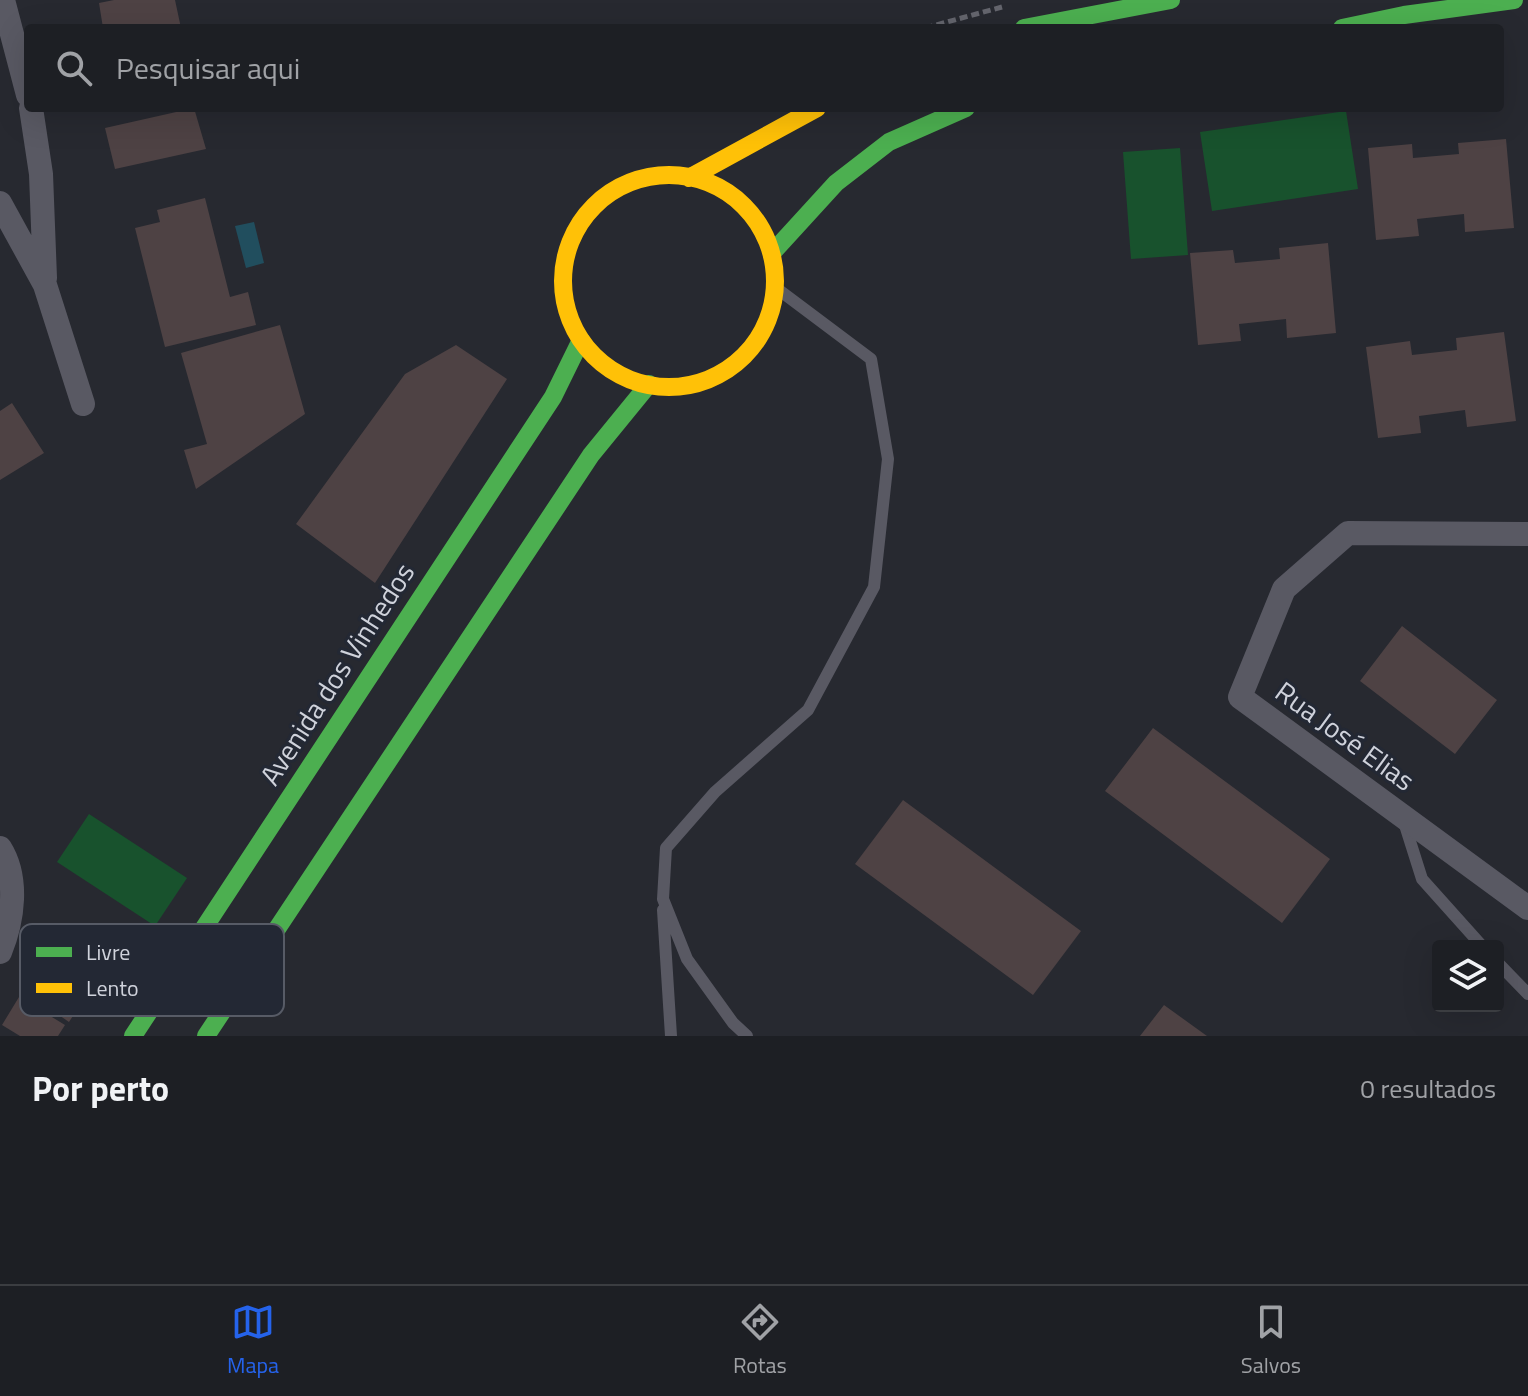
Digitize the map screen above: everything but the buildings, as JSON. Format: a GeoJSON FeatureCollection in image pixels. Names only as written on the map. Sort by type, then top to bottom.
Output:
{"type":"FeatureCollection","features":[{"type":"Feature","properties":{"kind":"main road"},"geometry":{"type":"LineString","coordinates":[[1045,24],[1171,0]]}},
{"type":"Feature","properties":{"kind":"main road"},"geometry":{"type":"LineString","coordinates":[[1361,24],[1514,0]]}},
{"type":"Feature","properties":{"kind":"main road"},"geometry":{"type":"LineString","coordinates":[[689,178],[810,112]]}},
{"type":"Feature","properties":{"kind":"main road"},"geometry":{"type":"LineString","coordinates":[[772,253],[836,183],[889,142],[957,112]]}},
{"type":"Feature","properties":{"kind":"main road"},"geometry":{"type":"LineString","coordinates":[[672,175],[705,181],[735,198],[758,222],[772,253],[775,287],[768,320],[750,349],[725,371],[693,384],[649,384],[624,377],[594,357],[572,328],[562,293],[564,256],[579,223],[603,196],[636,180],[672,175]]}},
{"type":"Feature","properties":{"kind":"main road","name":"Avenida dos Vinhedos"},"geometry":{"type":"LineString","coordinates":[[207,924],[553,397],[581,340]]}},
{"type":"Feature","properties":{"kind":"main road"},"geometry":{"type":"LineString","coordinates":[[280,924],[591,455],[649,384]]}},
{"type":"Feature","properties":{"kind":"main road","name":"Avenida dos Vinhedos"},"geometry":{"type":"LineString","coordinates":[[133,1036],[146,1016]]}},
{"type":"Feature","properties":{"kind":"main road"},"geometry":{"type":"LineString","coordinates":[[206,1036],[219,1016]]}},
{"type":"Feature","properties":{"kind":"street"},"geometry":{"type":"LineString","coordinates":[[4,15],[24,82]]}},
{"type":"Feature","properties":{"kind":"street"},"geometry":{"type":"LineString","coordinates":[[32,112],[41,174],[45,285]]}},
{"type":"Feature","properties":{"kind":"street"},"geometry":{"type":"LineString","coordinates":[[0,203],[45,285],[83,404]]}},
{"type":"Feature","properties":{"kind":"street","name":"Rua José Elias"},"geometry":{"type":"LineString","coordinates":[[1528,534],[1348,533],[1284,589],[1240,697],[1528,908]]}},
{"type":"Feature","properties":{"kind":"street"},"geometry":{"type":"LineString","coordinates":[[0,848],[8,861],[12,893],[8,933],[0,952]]}},
{"type":"Feature","properties":{"kind":"lane"},"geometry":{"type":"LineString","coordinates":[[671,1036],[663,899],[666,848],[715,792],[808,710],[874,587],[888,459],[871,359],[775,287]]}},
{"type":"Feature","properties":{"kind":"lane"},"geometry":{"type":"LineString","coordinates":[[1402,815],[1422,879],[1477,940]]}},
{"type":"Feature","properties":{"kind":"lane"},"geometry":{"type":"LineString","coordinates":[[663,899],[687,959],[733,1023],[747,1036]]}},
{"type":"Feature","properties":{"kind":"lane"},"geometry":{"type":"LineString","coordinates":[[1504,969],[1528,994]]}},
{"type":"Feature","properties":{"kind":"path"},"geometry":{"type":"LineString","coordinates":[[940,24],[1016,3]]}},
{"type":"Feature","properties":{"kind":"green space"},"geometry":{"type":"Polygon","coordinates":[[[1346,112],[1358,189],[1212,211],[1200,132],[1346,112]]]}},
{"type":"Feature","properties":{"kind":"green space"},"geometry":{"type":"Polygon","coordinates":[[[1180,148],[1188,255],[1131,259],[1123,152],[1180,148]]]}},
{"type":"Feature","properties":{"kind":"green space"},"geometry":{"type":"Polygon","coordinates":[[[89,814],[187,878],[156,924],[152,924],[57,862],[89,814]]]}},
{"type":"Feature","properties":{"kind":"water"},"geometry":{"type":"Polygon","coordinates":[[[254,222],[264,263],[246,268],[235,226],[254,222]]]}},
{"type":"Feature","properties":{"kind":"traffic: fast"},"geometry":{"type":"LineString","coordinates":[[1045,24],[1171,0]]}},
{"type":"Feature","properties":{"kind":"traffic: fast"},"geometry":{"type":"LineString","coordinates":[[1361,24],[1514,0]]}},
{"type":"Feature","properties":{"kind":"traffic: fast"},"geometry":{"type":"LineString","coordinates":[[772,253],[836,183],[889,142],[957,112]]}},
{"type":"Feature","properties":{"kind":"traffic: fast"},"geometry":{"type":"LineString","coordinates":[[207,924],[553,397],[581,340]]}},
{"type":"Feature","properties":{"kind":"traffic: fast"},"geometry":{"type":"LineString","coordinates":[[280,924],[591,455],[649,384]]}},
{"type":"Feature","properties":{"kind":"traffic: fast"},"geometry":{"type":"LineString","coordinates":[[133,1036],[146,1016]]}},
{"type":"Feature","properties":{"kind":"traffic: fast"},"geometry":{"type":"LineString","coordinates":[[206,1036],[219,1016]]}},
{"type":"Feature","properties":{"kind":"traffic: slow"},"geometry":{"type":"LineString","coordinates":[[689,178],[810,112]]}},
{"type":"Feature","properties":{"kind":"traffic: slow"},"geometry":{"type":"LineString","coordinates":[[669,175],[709,183],[744,206],[767,241],[775,281],[767,321],[744,356],[709,379],[669,387],[629,379],[594,356],[571,321],[563,281],[571,241],[594,206],[629,183],[669,175]]}}]}
